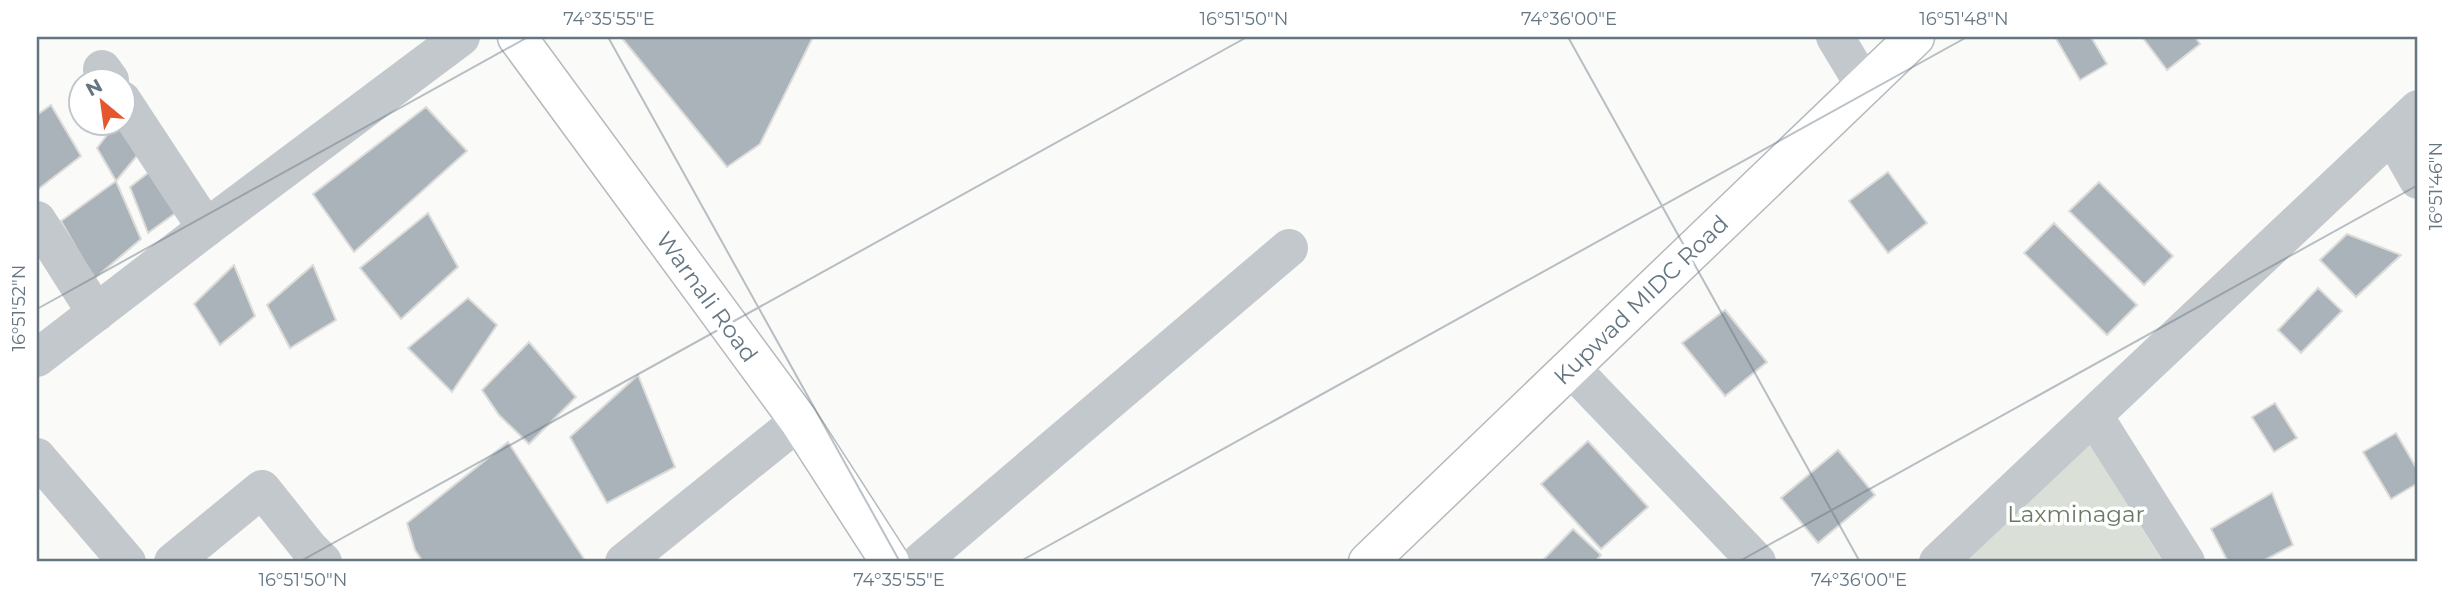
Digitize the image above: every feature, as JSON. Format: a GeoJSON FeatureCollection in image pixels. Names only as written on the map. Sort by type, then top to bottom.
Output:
{"type":"FeatureCollection","features":[{"type":"Feature","properties":{"kind":"main road","name":"Warnali Road"},"geometry":{"type":"LineString","coordinates":[[517,37],[799,421],[890,562]]}},
{"type":"Feature","properties":{"kind":"main road","name":"Kupwad MIDC Road"},"geometry":{"type":"LineString","coordinates":[[1368,562],[1915,37]]}},
{"type":"Feature","properties":{"kind":"street"},"geometry":{"type":"LineString","coordinates":[[37,358],[461,37]]}},
{"type":"Feature","properties":{"kind":"street"},"geometry":{"type":"LineString","coordinates":[[1835,37],[1864,85]]}},
{"type":"Feature","properties":{"kind":"street"},"geometry":{"type":"LineString","coordinates":[[136,120],[206,228]]}},
{"type":"Feature","properties":{"kind":"street"},"geometry":{"type":"LineString","coordinates":[[2405,122],[2418,180]]}},
{"type":"Feature","properties":{"kind":"street"},"geometry":{"type":"LineString","coordinates":[[1938,562],[2405,122]]}},
{"type":"Feature","properties":{"kind":"street"},"geometry":{"type":"LineString","coordinates":[[37,220],[96,313]]}},
{"type":"Feature","properties":{"kind":"street"},"geometry":{"type":"LineString","coordinates":[[919,562],[1289,247]]}},
{"type":"Feature","properties":{"kind":"street"},"geometry":{"type":"LineString","coordinates":[[1571,368],[1757,562]]}},
{"type":"Feature","properties":{"kind":"street"},"geometry":{"type":"LineString","coordinates":[[2094,416],[2186,562]]}},
{"type":"Feature","properties":{"kind":"street"},"geometry":{"type":"LineString","coordinates":[[624,562],[799,421]]}},
{"type":"Feature","properties":{"kind":"street"},"geometry":{"type":"LineString","coordinates":[[37,457],[127,562]]}},
{"type":"Feature","properties":{"kind":"street"},"geometry":{"type":"LineString","coordinates":[[173,562],[262,489],[323,562]]}},
{"type":"Feature","properties":{"kind":"green space","name":"Laxminagar"},"geometry":{"type":"Polygon","coordinates":[[[2086,438],[2163,562],[1955,562],[2086,438]]]}},
{"type":"Feature","properties":{"kind":"building"},"geometry":{"type":"Polygon","coordinates":[[[621,37],[813,37],[760,144],[727,167],[621,37]]]}},
{"type":"Feature","properties":{"kind":"building"},"geometry":{"type":"Polygon","coordinates":[[[2055,37],[2091,37],[2107,64],[2080,80],[2055,37]]]}},
{"type":"Feature","properties":{"kind":"building"},"geometry":{"type":"Polygon","coordinates":[[[2195,37],[2200,44],[2167,70],[2143,38],[2195,37]]]}},
{"type":"Feature","properties":{"kind":"building"},"geometry":{"type":"Polygon","coordinates":[[[51,105],[66,130],[66,136],[69,136],[81,156],[37,190],[37,115],[51,105]]]}},
{"type":"Feature","properties":{"kind":"building"},"geometry":{"type":"Polygon","coordinates":[[[426,107],[467,151],[354,252],[313,194],[426,107]]]}},
{"type":"Feature","properties":{"kind":"building"},"geometry":{"type":"Polygon","coordinates":[[[106,136],[129,136],[141,151],[116,181],[97,148],[106,136]]]}},
{"type":"Feature","properties":{"kind":"building"},"geometry":{"type":"Polygon","coordinates":[[[157,166],[181,209],[148,233],[130,187],[157,166]]]}},
{"type":"Feature","properties":{"kind":"building"},"geometry":{"type":"Polygon","coordinates":[[[1888,172],[1927,223],[1888,253],[1849,201],[1888,172]]]}},
{"type":"Feature","properties":{"kind":"building"},"geometry":{"type":"Polygon","coordinates":[[[116,181],[141,239],[94,279],[61,221],[116,181]]]}},
{"type":"Feature","properties":{"kind":"building"},"geometry":{"type":"Polygon","coordinates":[[[2099,182],[2173,256],[2144,285],[2069,211],[2099,182]]]}},
{"type":"Feature","properties":{"kind":"building"},"geometry":{"type":"Polygon","coordinates":[[[428,213],[458,267],[401,319],[360,268],[428,213]]]}},
{"type":"Feature","properties":{"kind":"building"},"geometry":{"type":"Polygon","coordinates":[[[2054,223],[2137,305],[2107,335],[2024,253],[2054,223]]]}},
{"type":"Feature","properties":{"kind":"building"},"geometry":{"type":"Polygon","coordinates":[[[2347,234],[2401,255],[2356,297],[2320,260],[2347,234]]]}},
{"type":"Feature","properties":{"kind":"building"},"geometry":{"type":"Polygon","coordinates":[[[234,265],[255,316],[220,345],[194,304],[234,265]]]}},
{"type":"Feature","properties":{"kind":"building"},"geometry":{"type":"Polygon","coordinates":[[[313,265],[336,320],[290,348],[267,305],[313,265]]]}},
{"type":"Feature","properties":{"kind":"building"},"geometry":{"type":"Polygon","coordinates":[[[2318,288],[2342,311],[2301,353],[2278,330],[2318,288]]]}},
{"type":"Feature","properties":{"kind":"building"},"geometry":{"type":"Polygon","coordinates":[[[468,298],[497,325],[452,392],[408,348],[468,298]]]}},
{"type":"Feature","properties":{"kind":"building"},"geometry":{"type":"Polygon","coordinates":[[[1725,310],[1767,362],[1725,396],[1682,343],[1725,310]]]}},
{"type":"Feature","properties":{"kind":"building"},"geometry":{"type":"Polygon","coordinates":[[[529,342],[576,397],[529,444],[499,415],[482,390],[529,342]]]}},
{"type":"Feature","properties":{"kind":"building"},"geometry":{"type":"Polygon","coordinates":[[[638,375],[675,467],[607,503],[570,437],[638,375]]]}},
{"type":"Feature","properties":{"kind":"building"},"geometry":{"type":"Polygon","coordinates":[[[2275,403],[2297,438],[2274,452],[2252,417],[2275,403]]]}},
{"type":"Feature","properties":{"kind":"building"},"geometry":{"type":"Polygon","coordinates":[[[2396,433],[2418,471],[2418,483],[2391,499],[2363,452],[2396,433]]]}},
{"type":"Feature","properties":{"kind":"building"},"geometry":{"type":"Polygon","coordinates":[[[1588,441],[1648,507],[1601,549],[1541,484],[1588,441]]]}},
{"type":"Feature","properties":{"kind":"building"},"geometry":{"type":"Polygon","coordinates":[[[508,442],[586,562],[423,562],[415,550],[407,523],[508,442]]]}},
{"type":"Feature","properties":{"kind":"building"},"geometry":{"type":"Polygon","coordinates":[[[1838,450],[1875,495],[1818,543],[1781,498],[1838,450]]]}},
{"type":"Feature","properties":{"kind":"building"},"geometry":{"type":"Polygon","coordinates":[[[2272,493],[2293,545],[2261,562],[2228,562],[2211,529],[2272,493]]]}},
{"type":"Feature","properties":{"kind":"building"},"geometry":{"type":"Polygon","coordinates":[[[1573,529],[1601,555],[1595,562],[1543,560],[1573,529]]]}}]}
